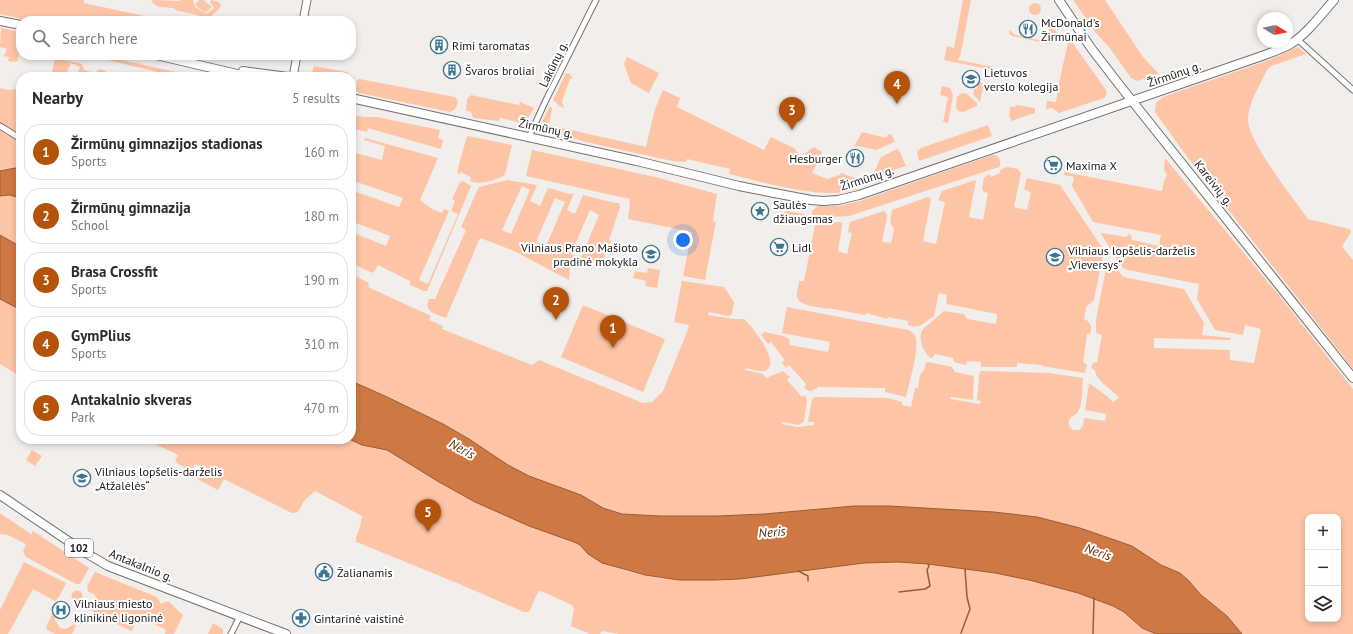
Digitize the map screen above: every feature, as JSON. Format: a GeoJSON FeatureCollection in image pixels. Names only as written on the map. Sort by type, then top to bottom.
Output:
{"type":"FeatureCollection","features":[{"type":"Feature","properties":{"kind":"main road","name":"Kareivių g."},"geometry":{"type":"LineString","coordinates":[[1059,0],[1091,48],[1134,100],[1353,378]]}},
{"type":"Feature","properties":{"kind":"main road","name":"Žirmūnų g."},"geometry":{"type":"LineString","coordinates":[[356,98],[637,161],[739,186],[811,200],[830,200],[848,198],[1259,57],[1288,45],[1297,39],[1312,25],[1334,0]]}},
{"type":"Feature","properties":{"kind":"main road"},"geometry":{"type":"LineString","coordinates":[[0,21],[16,24]]}},
{"type":"Feature","properties":{"kind":"main road"},"geometry":{"type":"LineString","coordinates":[[180,60],[232,72]]}},
{"type":"Feature","properties":{"kind":"main road"},"geometry":{"type":"LineString","coordinates":[[213,67],[250,72]]}},
{"type":"Feature","properties":{"kind":"main road","name":"Antakalnio g."},"geometry":{"type":"LineString","coordinates":[[0,494],[86,553],[108,566],[286,634]]}},
{"type":"Feature","properties":{"kind":"street"},"geometry":{"type":"LineString","coordinates":[[304,16],[307,0]]}},
{"type":"Feature","properties":{"kind":"street","name":"Lakūnų g."},"geometry":{"type":"LineString","coordinates":[[529,137],[596,0]]}},
{"type":"Feature","properties":{"kind":"street"},"geometry":{"type":"LineString","coordinates":[[1297,39],[1304,47],[1353,90]]}},
{"type":"Feature","properties":{"kind":"street"},"geometry":{"type":"LineString","coordinates":[[295,72],[296,60]]}},
{"type":"Feature","properties":{"kind":"street"},"geometry":{"type":"LineString","coordinates":[[0,126],[16,136]]}},
{"type":"Feature","properties":{"kind":"street"},"geometry":{"type":"LineString","coordinates":[[231,634],[240,616]]}},
{"type":"Feature","properties":{"kind":"shaded area"},"geometry":{"type":"Polygon","coordinates":[[[0,0],[84,0],[84,3],[144,16],[16,16],[16,18],[0,14],[0,0]]]}},
{"type":"Feature","properties":{"kind":"shaded area"},"geometry":{"type":"Polygon","coordinates":[[[151,0],[193,0],[195,7],[206,14],[214,8],[210,2],[211,0],[219,2],[221,5],[220,8],[211,16],[200,16],[178,11],[173,8],[159,7],[151,0]]]}},
{"type":"Feature","properties":{"kind":"shaded area"},"geometry":{"type":"Polygon","coordinates":[[[199,0],[203,0],[212,7],[205,13],[195,5],[199,0]]]}},
{"type":"Feature","properties":{"kind":"shaded area"},"geometry":{"type":"Polygon","coordinates":[[[963,0],[971,0],[960,57],[958,60],[993,67],[993,70],[944,60],[947,46],[954,48],[963,0]]]}},
{"type":"Feature","properties":{"kind":"shaded area"},"geometry":{"type":"Polygon","coordinates":[[[1073,0],[1105,0],[1143,57],[1159,74],[1137,81],[1131,78],[1109,47],[1096,33],[1073,0]]]}},
{"type":"Feature","properties":{"kind":"shaded area"},"geometry":{"type":"Polygon","coordinates":[[[1033,3],[1037,3],[1041,9],[1037,15],[1033,15],[1029,11],[1029,7],[1033,3]]]}},
{"type":"Feature","properties":{"kind":"shaded area"},"geometry":{"type":"Polygon","coordinates":[[[1050,24],[1058,34],[1057,36],[1052,36],[1050,44],[1009,34],[1010,30],[1015,35],[1039,40],[1043,37],[1048,38],[1050,24]]]}},
{"type":"Feature","properties":{"kind":"shaded area"},"geometry":{"type":"Polygon","coordinates":[[[1,28],[16,31],[17,62],[8,61],[9,57],[4,56],[7,49],[0,47],[1,28]]]}},
{"type":"Feature","properties":{"kind":"shaded area"},"geometry":{"type":"Polygon","coordinates":[[[1069,38],[1106,90],[1107,94],[1104,98],[1059,113],[1052,108],[1046,109],[1047,101],[1056,102],[1069,38]]]}},
{"type":"Feature","properties":{"kind":"shaded area"},"geometry":{"type":"Polygon","coordinates":[[[1298,47],[1306,54],[1271,66],[1267,70],[1252,100],[1248,119],[1255,142],[1283,185],[1308,219],[1349,229],[1351,231],[1342,247],[1353,260],[1353,369],[1188,158],[1155,112],[1156,103],[1163,97],[1269,60],[1298,47]]]}},
{"type":"Feature","properties":{"kind":"shaded area"},"geometry":{"type":"Polygon","coordinates":[[[627,57],[659,73],[649,93],[631,83],[624,64],[627,57]]]}},
{"type":"Feature","properties":{"kind":"shaded area"},"geometry":{"type":"Polygon","coordinates":[[[55,60],[64,60],[82,64],[84,70],[91,72],[78,72],[80,67],[71,63],[67,72],[52,72],[55,60]]]}},
{"type":"Feature","properties":{"kind":"shaded area"},"geometry":{"type":"Polygon","coordinates":[[[108,60],[121,60],[176,72],[157,72],[108,60]]]}},
{"type":"Feature","properties":{"kind":"shaded area"},"geometry":{"type":"Polygon","coordinates":[[[314,66],[347,72],[312,72],[314,66]]]}},
{"type":"Feature","properties":{"kind":"shaded area"},"geometry":{"type":"Polygon","coordinates":[[[99,69],[106,72],[96,72],[99,69]]]}},
{"type":"Feature","properties":{"kind":"shaded area"},"geometry":{"type":"Polygon","coordinates":[[[566,73],[570,74],[572,79],[570,79],[562,101],[564,108],[559,106],[553,100],[566,73]]]}},
{"type":"Feature","properties":{"kind":"shaded area"},"geometry":{"type":"Polygon","coordinates":[[[359,79],[455,97],[458,103],[450,112],[359,93],[356,90],[357,80],[359,79]]]}},
{"type":"Feature","properties":{"kind":"shaded area"},"geometry":{"type":"Polygon","coordinates":[[[978,82],[984,84],[980,102],[973,94],[974,89],[977,89],[978,82]]]}},
{"type":"Feature","properties":{"kind":"shaded area"},"geometry":{"type":"Polygon","coordinates":[[[942,86],[950,88],[953,95],[948,123],[943,122],[948,97],[940,95],[942,86]]]}},
{"type":"Feature","properties":{"kind":"shaded area"},"geometry":{"type":"Polygon","coordinates":[[[0,88],[6,90],[16,89],[16,168],[0,171],[0,88]]]}},
{"type":"Feature","properties":{"kind":"shaded area"},"geometry":{"type":"Polygon","coordinates":[[[663,90],[680,98],[677,107],[764,150],[771,137],[794,148],[801,158],[806,155],[805,153],[814,147],[822,152],[812,173],[827,179],[840,175],[841,173],[860,180],[861,185],[851,191],[836,193],[798,190],[729,174],[730,169],[687,159],[686,162],[672,161],[586,142],[541,130],[541,124],[550,106],[552,109],[549,125],[646,147],[655,109],[663,90]]]}},
{"type":"Feature","properties":{"kind":"shaded area"},"geometry":{"type":"Polygon","coordinates":[[[962,93],[967,94],[977,103],[977,106],[963,112],[958,111],[956,106],[957,97],[962,93]]]}},
{"type":"Feature","properties":{"kind":"shaded area"},"geometry":{"type":"Polygon","coordinates":[[[471,95],[519,105],[520,102],[534,108],[526,122],[522,123],[500,118],[499,121],[473,118],[471,112],[466,111],[467,99],[471,95]]]}},
{"type":"Feature","properties":{"kind":"shaded area"},"geometry":{"type":"Polygon","coordinates":[[[1016,105],[1035,108],[1035,113],[1011,121],[1009,117],[1010,107],[1015,107],[1016,105]]]}},
{"type":"Feature","properties":{"kind":"shaded area"},"geometry":{"type":"Polygon","coordinates":[[[356,116],[377,117],[440,130],[438,138],[443,140],[441,149],[368,128],[367,132],[356,129],[356,116]]]}},
{"type":"Feature","properties":{"kind":"shaded area"},"geometry":{"type":"Polygon","coordinates":[[[988,125],[992,136],[919,161],[917,152],[921,148],[988,125]]]}},
{"type":"Feature","properties":{"kind":"shaded area"},"geometry":{"type":"Polygon","coordinates":[[[862,132],[886,138],[888,134],[892,135],[895,142],[876,150],[858,146],[854,147],[862,132]]]}},
{"type":"Feature","properties":{"kind":"shaded area"},"geometry":{"type":"Polygon","coordinates":[[[467,136],[512,145],[505,175],[492,181],[478,183],[470,181],[471,177],[461,172],[459,175],[457,172],[467,136]]]}},
{"type":"Feature","properties":{"kind":"shaded area"},"geometry":{"type":"Polygon","coordinates":[[[365,138],[438,158],[420,200],[432,209],[442,213],[444,209],[449,211],[419,280],[428,284],[458,214],[451,211],[455,201],[452,199],[460,182],[463,181],[471,186],[427,291],[410,285],[410,281],[378,265],[373,273],[356,265],[356,234],[386,246],[390,236],[356,223],[356,192],[399,207],[403,198],[356,182],[356,153],[382,160],[385,146],[364,140],[365,138]]]}},
{"type":"Feature","properties":{"kind":"shaded area"},"geometry":{"type":"Polygon","coordinates":[[[897,149],[899,150],[906,166],[872,177],[881,157],[897,149]]]}},
{"type":"Feature","properties":{"kind":"shaded area"},"geometry":{"type":"Polygon","coordinates":[[[532,150],[655,177],[717,194],[713,221],[716,222],[705,280],[683,276],[692,232],[628,219],[630,199],[526,176],[532,150]]]}},
{"type":"Feature","properties":{"kind":"shaded area"},"geometry":{"type":"Polygon","coordinates":[[[992,155],[999,158],[999,167],[849,216],[817,218],[812,214],[812,211],[818,206],[838,206],[860,201],[992,155]]]}},
{"type":"Feature","properties":{"kind":"shaded area"},"geometry":{"type":"Polygon","coordinates":[[[1165,158],[1278,294],[1353,389],[1353,634],[1242,634],[1227,616],[1200,594],[1180,573],[1161,565],[1132,546],[1080,528],[1037,517],[994,512],[889,506],[854,506],[764,514],[717,516],[622,514],[603,508],[581,495],[529,476],[508,465],[443,424],[356,383],[356,276],[369,283],[368,287],[431,316],[429,320],[443,326],[442,329],[532,365],[539,360],[643,403],[652,402],[663,391],[689,325],[674,322],[682,281],[724,287],[734,302],[732,314],[728,316],[709,312],[708,315],[744,319],[759,337],[768,353],[770,361],[769,367],[764,371],[746,368],[745,370],[763,374],[766,378],[783,371],[790,377],[787,380],[802,397],[805,395],[807,401],[804,422],[798,425],[782,422],[782,424],[798,427],[814,425],[814,422],[808,421],[812,399],[815,397],[888,398],[902,402],[902,405],[911,407],[915,388],[918,388],[920,375],[928,362],[952,367],[955,372],[974,376],[973,400],[951,397],[950,399],[980,404],[981,401],[977,400],[979,375],[981,371],[1049,373],[1083,378],[1080,407],[1078,412],[1070,419],[1069,422],[1073,430],[1079,430],[1083,426],[1084,418],[1105,421],[1106,414],[1085,410],[1089,383],[1113,402],[1119,398],[1101,381],[1095,370],[1091,368],[1093,363],[1097,362],[1102,335],[1096,333],[1096,320],[1108,261],[1111,262],[1123,277],[1184,289],[1204,323],[1202,335],[1231,338],[1230,340],[1154,338],[1154,348],[1230,350],[1230,360],[1254,363],[1261,329],[1245,325],[1243,335],[1215,330],[1197,299],[1199,284],[1123,268],[1101,234],[1102,233],[1127,237],[1128,234],[1132,236],[1131,240],[1159,246],[1161,235],[1093,222],[1072,186],[1074,177],[1064,175],[1064,172],[1162,191],[1167,175],[1164,170],[1165,158]]]}},
{"type":"Feature","properties":{"kind":"shaded area"},"geometry":{"type":"Polygon","coordinates":[[[1007,167],[1018,169],[1021,173],[1014,207],[1027,210],[1031,193],[1024,189],[1027,178],[1060,185],[1103,249],[1094,300],[1086,307],[1084,319],[1091,327],[1090,334],[1087,334],[1083,362],[1087,365],[1085,373],[1042,365],[1017,363],[1017,367],[981,367],[981,362],[967,361],[966,365],[954,362],[953,358],[935,354],[932,358],[929,357],[921,340],[921,332],[944,311],[964,314],[967,319],[996,324],[997,314],[947,304],[947,295],[939,293],[934,316],[922,325],[916,327],[908,325],[908,321],[888,317],[887,319],[867,313],[865,315],[815,307],[802,302],[797,297],[799,281],[804,281],[814,225],[818,222],[842,223],[838,251],[847,254],[852,233],[848,232],[850,222],[884,211],[887,217],[882,242],[891,243],[894,229],[890,222],[892,210],[928,197],[931,199],[923,241],[936,244],[945,202],[938,200],[942,191],[976,180],[969,217],[983,220],[988,193],[984,192],[982,189],[984,178],[989,174],[991,177],[1000,173],[1000,170],[1007,167]]]}},
{"type":"Feature","properties":{"kind":"shaded area"},"geometry":{"type":"Polygon","coordinates":[[[507,180],[537,185],[530,201],[540,206],[548,188],[570,194],[574,193],[567,210],[575,214],[583,195],[619,203],[620,207],[609,240],[611,241],[609,247],[607,247],[602,266],[581,258],[599,215],[590,210],[571,254],[578,257],[576,262],[573,261],[571,265],[574,267],[570,267],[569,280],[512,250],[480,238],[446,318],[435,314],[429,310],[429,299],[435,299],[466,230],[461,227],[479,187],[507,180]],[[522,186],[502,230],[511,234],[530,190],[522,186]],[[555,198],[536,242],[546,246],[565,202],[555,198]]]}},
{"type":"Feature","properties":{"kind":"shaded area"},"geometry":{"type":"Polygon","coordinates":[[[9,195],[16,197],[16,244],[0,235],[0,196],[9,195]]]}},
{"type":"Feature","properties":{"kind":"shaded area"},"geometry":{"type":"Polygon","coordinates":[[[786,211],[805,214],[803,221],[777,216],[786,211]]]}},
{"type":"Feature","properties":{"kind":"shaded area"},"geometry":{"type":"Polygon","coordinates":[[[648,268],[660,270],[657,288],[645,286],[646,281],[633,278],[635,271],[647,273],[648,268]]]}},
{"type":"Feature","properties":{"kind":"shaded area"},"geometry":{"type":"Polygon","coordinates":[[[0,299],[16,307],[16,374],[0,364],[0,299]]]}},
{"type":"Feature","properties":{"kind":"shaded area"},"geometry":{"type":"Polygon","coordinates":[[[583,305],[665,339],[643,392],[561,357],[583,305]]]}},
{"type":"Feature","properties":{"kind":"shaded area"},"geometry":{"type":"Polygon","coordinates":[[[787,307],[912,332],[915,336],[917,344],[906,397],[885,392],[885,388],[817,387],[817,389],[813,389],[813,391],[809,391],[804,388],[806,384],[789,365],[786,368],[782,363],[785,360],[771,342],[768,344],[761,335],[764,332],[783,336],[789,339],[790,345],[828,352],[830,342],[782,333],[787,307]]]}},
{"type":"Feature","properties":{"kind":"shaded area"},"geometry":{"type":"Polygon","coordinates":[[[356,442],[362,445],[387,450],[475,502],[574,542],[604,563],[630,572],[684,580],[711,580],[766,575],[869,562],[929,564],[1009,576],[1069,590],[1115,607],[1147,631],[1156,634],[619,634],[602,631],[600,634],[590,634],[571,626],[574,609],[572,605],[541,591],[538,592],[529,612],[524,612],[356,542],[362,516],[315,491],[303,502],[298,512],[292,513],[224,479],[218,490],[197,479],[202,468],[195,464],[191,471],[175,462],[178,455],[155,444],[356,444],[356,442]]]}},
{"type":"Feature","properties":{"kind":"shaded area"},"geometry":{"type":"Polygon","coordinates":[[[32,450],[42,456],[35,466],[26,460],[32,450]]]}},
{"type":"Feature","properties":{"kind":"shaded area"},"geometry":{"type":"Polygon","coordinates":[[[0,513],[31,534],[33,531],[89,568],[80,584],[76,584],[26,557],[23,552],[26,544],[8,535],[0,534],[0,513]]]}},
{"type":"Feature","properties":{"kind":"shaded area"},"geometry":{"type":"Polygon","coordinates":[[[24,562],[66,583],[59,597],[55,601],[33,589],[8,634],[0,634],[0,610],[24,562]]]}},
{"type":"Feature","properties":{"kind":"shaded area"},"geometry":{"type":"Polygon","coordinates":[[[95,572],[157,597],[161,604],[168,601],[183,615],[174,634],[165,634],[166,630],[153,623],[152,620],[147,617],[144,620],[138,618],[131,631],[90,610],[89,609],[96,596],[88,591],[87,586],[95,572]]]}},
{"type":"Feature","properties":{"kind":"shaded area"},"geometry":{"type":"Polygon","coordinates":[[[77,590],[81,592],[83,596],[81,600],[77,602],[73,600],[71,596],[73,592],[77,590]]]}},
{"type":"Feature","properties":{"kind":"shaded area"},"geometry":{"type":"Polygon","coordinates":[[[53,613],[56,614],[55,620],[60,628],[66,629],[74,624],[76,626],[72,634],[55,634],[47,630],[46,627],[53,613]]]}},
{"type":"Feature","properties":{"kind":"shaded area"},"geometry":{"type":"Polygon","coordinates":[[[213,623],[223,629],[223,634],[208,634],[213,623]]]}},
{"type":"Feature","properties":{"kind":"water"},"geometry":{"type":"Polygon","coordinates":[[[16,168],[16,197],[9,195],[0,196],[0,171],[16,168]]]}},
{"type":"Feature","properties":{"kind":"water"},"geometry":{"type":"Polygon","coordinates":[[[0,235],[16,244],[16,307],[0,299],[0,235]]]}},
{"type":"Feature","properties":{"kind":"water","name":"Neris"},"geometry":{"type":"Polygon","coordinates":[[[356,383],[443,424],[508,465],[529,476],[581,495],[603,508],[622,514],[717,516],[764,514],[854,506],[889,506],[994,512],[1037,517],[1080,528],[1132,546],[1161,565],[1180,573],[1200,594],[1227,616],[1242,634],[1156,634],[1142,628],[1124,612],[1113,606],[1078,593],[995,573],[928,564],[898,562],[864,563],[740,579],[715,580],[679,580],[645,575],[602,563],[588,554],[580,545],[529,526],[475,502],[387,450],[362,445],[356,442],[356,383]]]}},
{"type":"Feature","properties":{"kind":"waterway"},"geometry":{"type":"LineString","coordinates":[[899,592],[925,589],[930,586],[927,570],[929,566],[928,564]]}},
{"type":"Feature","properties":{"kind":"waterway"},"geometry":{"type":"LineString","coordinates":[[961,633],[970,609],[967,597],[965,569]]}},
{"type":"Feature","properties":{"kind":"waterway"},"geometry":{"type":"LineString","coordinates":[[798,571],[808,576],[808,581]]}},
{"type":"Feature","properties":{"kind":"waterway"},"geometry":{"type":"LineString","coordinates":[[1093,634],[1094,598]]}},
{"type":"Feature","properties":{"kind":"place","name":"McDonald's Žirmūnai"},"geometry":{"type":"Point","coordinates":[1028,29]}},
{"type":"Feature","properties":{"kind":"place","name":"Rimi taromatas"},"geometry":{"type":"Point","coordinates":[439,45]}},
{"type":"Feature","properties":{"kind":"place","name":"Švaros broliai"},"geometry":{"type":"Point","coordinates":[452,70]}},
{"type":"Feature","properties":{"kind":"place","name":"Lietuvos verslo kolegija"},"geometry":{"type":"Point","coordinates":[971,79]}},
{"type":"Feature","properties":{"kind":"place","name":"GymPlius"},"geometry":{"type":"Point","coordinates":[897,104]}},
{"type":"Feature","properties":{"kind":"place","name":"Brasa Crossfit"},"geometry":{"type":"Point","coordinates":[792,130]}},
{"type":"Feature","properties":{"kind":"place","name":"Hesburger"},"geometry":{"type":"Point","coordinates":[855,158]}},
{"type":"Feature","properties":{"kind":"place","name":"Maxima X"},"geometry":{"type":"Point","coordinates":[1053,165]}},
{"type":"Feature","properties":{"kind":"place","name":"Saulės džiaugsmas"},"geometry":{"type":"Point","coordinates":[760,211]}},
{"type":"Feature","properties":{"kind":"place","name":"Lidl"},"geometry":{"type":"Point","coordinates":[779,247]}},
{"type":"Feature","properties":{"kind":"place","name":"Vilniaus Prano Mašioto pradinė mokykla"},"geometry":{"type":"Point","coordinates":[651,254]}},
{"type":"Feature","properties":{"kind":"place","name":"Vilniaus lopšelis-darželis „Vieversys“"},"geometry":{"type":"Point","coordinates":[1055,257]}},
{"type":"Feature","properties":{"kind":"place","name":"Žirmūnų gimnazija"},"geometry":{"type":"Point","coordinates":[556,320]}},
{"type":"Feature","properties":{"kind":"place","name":"Žirmūnų gimnazijos stadionas"},"geometry":{"type":"Point","coordinates":[613,348]}},
{"type":"Feature","properties":{"kind":"place","name":"Vilniaus lopšelis-darželis „Atžalėlės“"},"geometry":{"type":"Point","coordinates":[82,478]}},
{"type":"Feature","properties":{"kind":"place","name":"Antakalnio skveras"},"geometry":{"type":"Point","coordinates":[428,532]}},
{"type":"Feature","properties":{"kind":"place","name":"Žalianamis"},"geometry":{"type":"Point","coordinates":[324,572]}},
{"type":"Feature","properties":{"kind":"place","name":"Vilniaus miesto klinikinė ligoninė"},"geometry":{"type":"Point","coordinates":[61,610]}},
{"type":"Feature","properties":{"kind":"place","name":"Gintarinė vaistinė"},"geometry":{"type":"Point","coordinates":[301,618]}}]}
